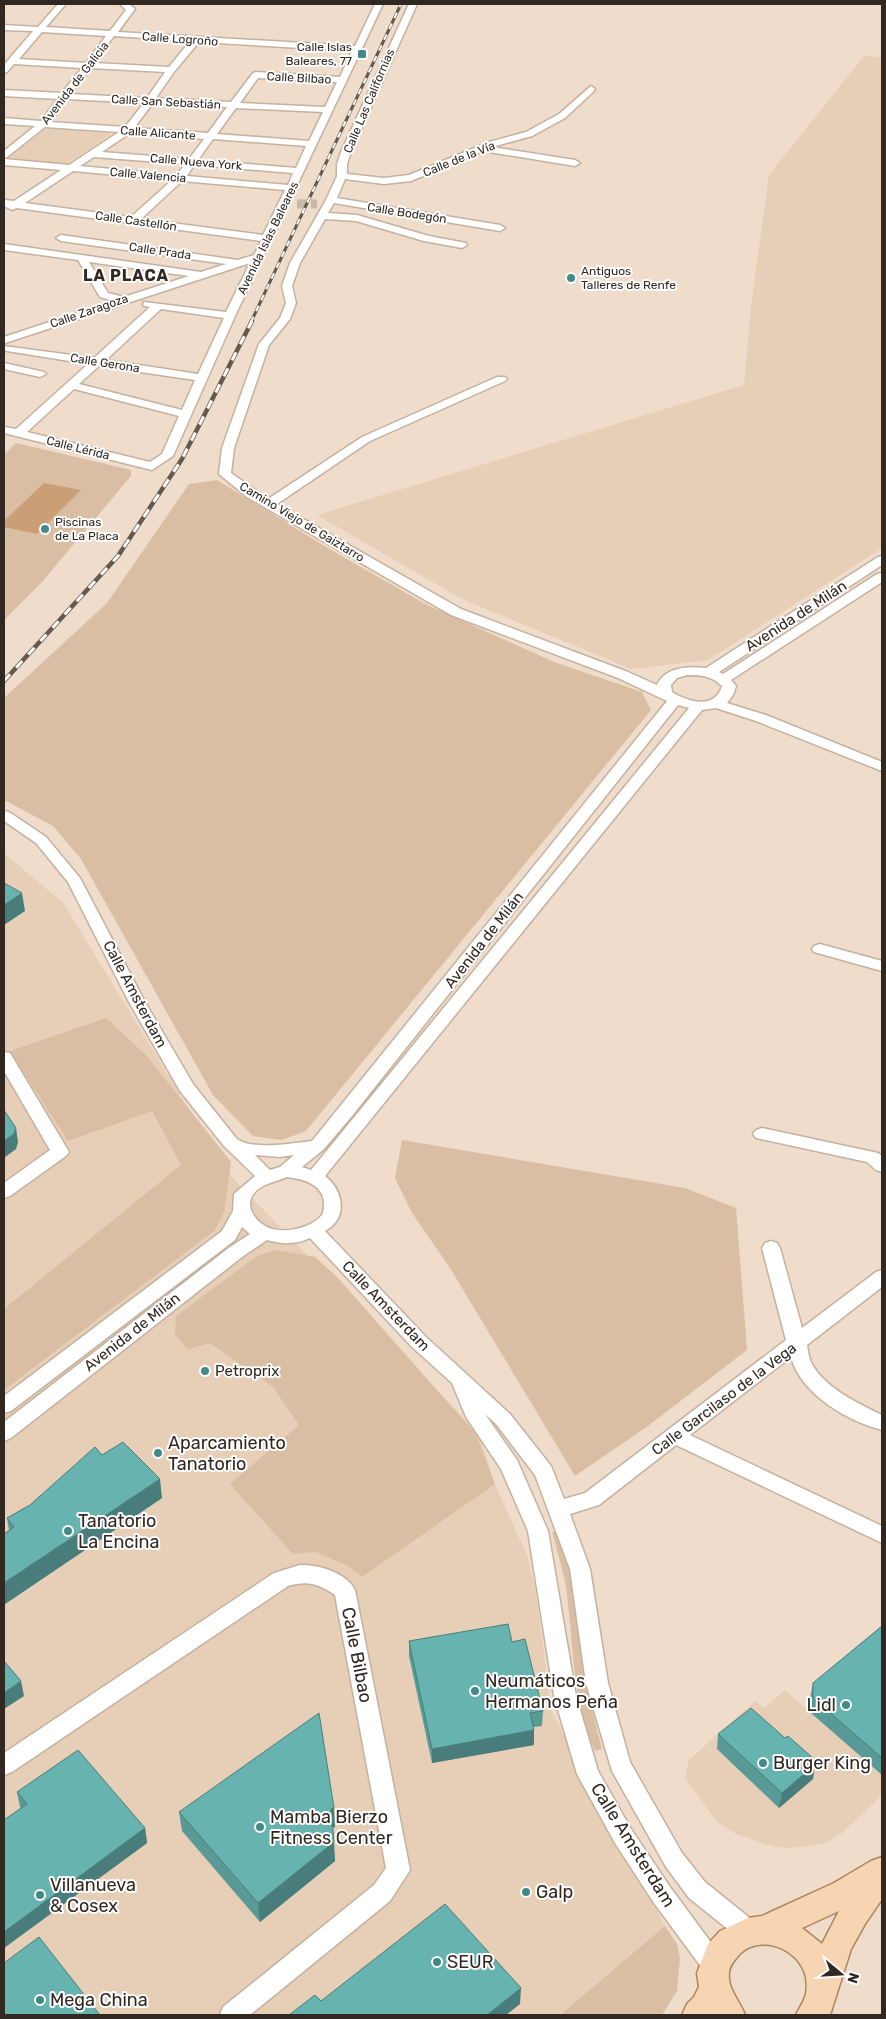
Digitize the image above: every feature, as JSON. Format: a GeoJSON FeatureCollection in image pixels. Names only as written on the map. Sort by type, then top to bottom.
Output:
{"type":"FeatureCollection","features":[{"type":"Feature","properties":{"kind":"main road"},"geometry":{"type":"LineString","coordinates":[[714,1996],[720,1949],[732,1938],[757,1930],[845,1894],[882,1871]]}},
{"type":"Feature","properties":{"kind":"main road"},"geometry":{"type":"LineString","coordinates":[[821,2005],[828,1964],[844,1928],[882,1876]]}},
{"type":"Feature","properties":{"kind":"main road"},"geometry":{"type":"LineString","coordinates":[[757,1930],[785,1934],[801,1944],[813,1956],[820,1971],[821,2005]]}},
{"type":"Feature","properties":{"kind":"street"},"geometry":{"type":"LineString","coordinates":[[4,70],[62,4]]}},
{"type":"Feature","properties":{"kind":"street","name":"Avenida de Galicia"},"geometry":{"type":"LineString","coordinates":[[4,155],[44,124],[131,9],[124,4]]}},
{"type":"Feature","properties":{"kind":"street","name":"Avenida Islas Baleares"},"geometry":{"type":"LineString","coordinates":[[152,466],[166,456],[230,316],[379,4]]}},
{"type":"Feature","properties":{"kind":"street","name":"Calle Las Californias"},"geometry":{"type":"LineString","coordinates":[[325,206],[342,176],[342,164],[346,152],[413,4]]}},
{"type":"Feature","properties":{"kind":"street","name":"Calle Logroño"},"geometry":{"type":"LineString","coordinates":[[4,27],[357,49]]}},
{"type":"Feature","properties":{"kind":"street"},"geometry":{"type":"LineString","coordinates":[[4,212],[127,131],[171,70],[196,40]]}},
{"type":"Feature","properties":{"kind":"street"},"geometry":{"type":"LineString","coordinates":[[12,61],[171,70]]}},
{"type":"Feature","properties":{"kind":"street","name":"Calle Bilbao"},"geometry":{"type":"LineString","coordinates":[[234,105],[256,75],[343,80]]}},
{"type":"Feature","properties":{"kind":"street","name":"Calle de la Vía"},"geometry":{"type":"LineString","coordinates":[[342,176],[384,182],[411,178],[481,148],[529,134],[562,116],[591,89]]}},
{"type":"Feature","properties":{"kind":"street","name":"Calle San Sebastián"},"geometry":{"type":"LineString","coordinates":[[4,94],[329,110]]}},
{"type":"Feature","properties":{"kind":"street"},"geometry":{"type":"LineString","coordinates":[[133,220],[180,178],[234,105]]}},
{"type":"Feature","properties":{"kind":"street","name":"Calle Alicante"},"geometry":{"type":"LineString","coordinates":[[4,122],[313,144]]}},
{"type":"Feature","properties":{"kind":"street"},"geometry":{"type":"LineString","coordinates":[[481,148],[575,163]]}},
{"type":"Feature","properties":{"kind":"street","name":"Calle Nueva York"},"geometry":{"type":"LineString","coordinates":[[92,154],[300,171]]}},
{"type":"Feature","properties":{"kind":"street","name":"Calle Valencia"},"geometry":{"type":"LineString","coordinates":[[4,162],[292,188]]}},
{"type":"Feature","properties":{"kind":"street","name":"Calle Castellón"},"geometry":{"type":"LineString","coordinates":[[4,203],[268,239]]}},
{"type":"Feature","properties":{"kind":"street"},"geometry":{"type":"LineString","coordinates":[[284,204],[297,204]]}},
{"type":"Feature","properties":{"kind":"street"},"geometry":{"type":"LineString","coordinates":[[325,206],[357,218],[428,239],[462,245]]}},
{"type":"Feature","properties":{"kind":"street","name":"Calle Bodegón"},"geometry":{"type":"LineString","coordinates":[[325,206],[500,228]]}},
{"type":"Feature","properties":{"kind":"street","name":"Camino Viejo de Gaiztarro"},"geometry":{"type":"LineString","coordinates":[[325,206],[295,263],[287,286],[292,303],[285,319],[264,344],[228,448],[225,474],[268,504],[456,612],[622,675],[670,698],[697,706],[716,704]]}},
{"type":"Feature","properties":{"kind":"street","name":"Calle Prada"},"geometry":{"type":"LineString","coordinates":[[61,238],[240,263]]}},
{"type":"Feature","properties":{"kind":"street"},"geometry":{"type":"LineString","coordinates":[[64,255],[80,240]]}},
{"type":"Feature","properties":{"kind":"street"},"geometry":{"type":"LineString","coordinates":[[4,246],[201,275]]}},
{"type":"Feature","properties":{"kind":"street","name":"Calle Zaragoza"},"geometry":{"type":"LineString","coordinates":[[5,344],[121,300],[260,256]]}},
{"type":"Feature","properties":{"kind":"street"},"geometry":{"type":"LineString","coordinates":[[82,257],[104,295],[121,300],[230,316]]}},
{"type":"Feature","properties":{"kind":"street"},"geometry":{"type":"LineString","coordinates":[[19,433],[158,306]]}},
{"type":"Feature","properties":{"kind":"street","name":"Calle Gerona"},"geometry":{"type":"LineString","coordinates":[[5,344],[97,362],[202,378]]}},
{"type":"Feature","properties":{"kind":"street"},"geometry":{"type":"LineString","coordinates":[[4,366],[40,374]]}},
{"type":"Feature","properties":{"kind":"street"},"geometry":{"type":"LineString","coordinates":[[268,504],[366,439],[501,379]]}},
{"type":"Feature","properties":{"kind":"street"},"geometry":{"type":"LineString","coordinates":[[71,385],[185,414]]}},
{"type":"Feature","properties":{"kind":"street","name":"Calle Lérida"},"geometry":{"type":"LineString","coordinates":[[4,430],[152,466]]}},
{"type":"Feature","properties":{"kind":"street","name":"Avenida de Milán"},"geometry":{"type":"LineString","coordinates":[[709,672],[882,560]]}},
{"type":"Feature","properties":{"kind":"street","name":"Avenida de Milán"},"geometry":{"type":"LineString","coordinates":[[724,679],[882,577]]}},
{"type":"Feature","properties":{"kind":"street","name":"Camino Viejo de Gaiztarro"},"geometry":{"type":"LineString","coordinates":[[622,675],[672,675],[686,671],[709,672]]}},
{"type":"Feature","properties":{"kind":"street"},"geometry":{"type":"LineString","coordinates":[[709,672],[724,679],[730,686],[729,694],[716,704]]}},
{"type":"Feature","properties":{"kind":"street"},"geometry":{"type":"LineString","coordinates":[[670,698],[664,684],[672,675]]}},
{"type":"Feature","properties":{"kind":"street"},"geometry":{"type":"LineString","coordinates":[[729,694],[760,718]]}},
{"type":"Feature","properties":{"kind":"street","name":"Avenida de Milán"},"geometry":{"type":"LineString","coordinates":[[286,1171],[318,1145],[346,1112],[670,698]]}},
{"type":"Feature","properties":{"kind":"street"},"geometry":{"type":"LineString","coordinates":[[716,704],[760,718],[882,767]]}},
{"type":"Feature","properties":{"kind":"street","name":"Avenida de Milán"},"geometry":{"type":"LineString","coordinates":[[315,1177],[697,706]]}},
{"type":"Feature","properties":{"kind":"street","name":"Calle Amsterdam"},"geometry":{"type":"LineString","coordinates":[[4,815],[41,840],[76,881],[138,1002],[186,1087],[237,1148],[266,1176]]}},
{"type":"Feature","properties":{"kind":"street"},"geometry":{"type":"LineString","coordinates":[[820,949],[882,966]]}},
{"type":"Feature","properties":{"kind":"street"},"geometry":{"type":"LineString","coordinates":[[4,1057],[60,1152],[4,1192]]}},
{"type":"Feature","properties":{"kind":"street"},"geometry":{"type":"LineString","coordinates":[[762,1134],[872,1157],[882,1166]]}},
{"type":"Feature","properties":{"kind":"street"},"geometry":{"type":"LineString","coordinates":[[237,1148],[280,1151],[318,1145]]}},
{"type":"Feature","properties":{"kind":"street"},"geometry":{"type":"LineString","coordinates":[[286,1171],[315,1177],[329,1188],[333,1196],[334,1207],[325,1223],[314,1231],[293,1237],[263,1234],[248,1224],[241,1212],[240,1204],[243,1193],[253,1183],[266,1176],[286,1171]]}},
{"type":"Feature","properties":{"kind":"street","name":"Avenida de Milán"},"geometry":{"type":"LineString","coordinates":[[4,1406],[229,1235],[241,1212]]}},
{"type":"Feature","properties":{"kind":"street","name":"Calle Amsterdam"},"geometry":{"type":"LineString","coordinates":[[314,1231],[412,1335],[503,1419],[544,1472],[580,1569],[597,1683],[620,1764],[674,1860],[697,1890],[757,1930]]}},
{"type":"Feature","properties":{"kind":"street","name":"Avenida de Milán"},"geometry":{"type":"LineString","coordinates":[[4,1432],[236,1252],[263,1234]]}},
{"type":"Feature","properties":{"kind":"street"},"geometry":{"type":"LineString","coordinates":[[771,1248],[803,1367],[822,1389],[847,1408],[882,1423]]}},
{"type":"Feature","properties":{"kind":"street","name":"Calle Garcilaso de la Vega"},"geometry":{"type":"LineString","coordinates":[[558,1509],[592,1499],[882,1277]]}},
{"type":"Feature","properties":{"kind":"street","name":"Calle Amsterdam"},"geometry":{"type":"LineString","coordinates":[[459,1380],[473,1412],[510,1466],[538,1531],[565,1696],[588,1774],[623,1836],[662,1895],[702,1946],[714,1996]]}},
{"type":"Feature","properties":{"kind":"street"},"geometry":{"type":"LineString","coordinates":[[674,1436],[882,1535]]}},
{"type":"Feature","properties":{"kind":"street","name":"Calle Bilbao"},"geometry":{"type":"LineString","coordinates":[[4,1765],[281,1579],[302,1572],[324,1576],[345,1590],[398,1870],[382,1893],[232,2015]]}},
{"type":"Feature","properties":{"kind":"shaded area"},"geometry":{"type":"Polygon","coordinates":[[[864,56],[882,57],[882,548],[708,660],[631,669],[462,599],[317,515],[744,385],[751,306],[769,175],[864,56]]]}},
{"type":"Feature","properties":{"kind":"shaded area"},"geometry":{"type":"Polygon","coordinates":[[[45,130],[108,133],[110,135],[65,165],[7,159],[45,130]]]}},
{"type":"Feature","properties":{"kind":"shaded area","name":"Piscinas de La Placa"},"geometry":{"type":"Polygon","coordinates":[[[16,443],[131,470],[131,476],[42,582],[4,620],[4,455],[16,443]]]}},
{"type":"Feature","properties":{"kind":"shaded area"},"geometry":{"type":"Polygon","coordinates":[[[217,480],[331,550],[427,605],[554,662],[642,692],[651,710],[306,1131],[282,1140],[253,1136],[213,1095],[81,859],[53,826],[4,800],[4,698],[107,603],[189,484],[217,480]]]}},
{"type":"Feature","properties":{"kind":"shaded area"},"geometry":{"type":"Polygon","coordinates":[[[44,483],[81,490],[37,534],[4,527],[4,521],[44,483]]]}},
{"type":"Feature","properties":{"kind":"shaded area"},"geometry":{"type":"Polygon","coordinates":[[[4,853],[64,904],[227,1172],[478,1433],[495,1484],[528,1558],[536,1593],[552,1712],[665,1926],[560,2015],[4,2015],[4,853]]]}},
{"type":"Feature","properties":{"kind":"shaded area"},"geometry":{"type":"Polygon","coordinates":[[[106,1018],[146,1055],[231,1162],[224,1212],[214,1231],[4,1390],[4,1309],[181,1165],[152,1111],[68,1141],[10,1051],[106,1018]]]}},
{"type":"Feature","properties":{"kind":"shaded area"},"geometry":{"type":"Polygon","coordinates":[[[402,1140],[685,1188],[736,1208],[747,1350],[648,1426],[575,1476],[450,1268],[412,1213],[395,1178],[402,1140]]]}},
{"type":"Feature","properties":{"kind":"shaded area"},"geometry":{"type":"Polygon","coordinates":[[[276,1250],[315,1257],[337,1277],[476,1434],[495,1484],[362,1577],[346,1565],[316,1552],[293,1554],[230,1484],[299,1425],[273,1387],[210,1343],[188,1349],[175,1335],[176,1316],[257,1256],[276,1250]]]}},
{"type":"Feature","properties":{"kind":"shaded area"},"geometry":{"type":"Polygon","coordinates":[[[559,1531],[569,1557],[579,1613],[585,1683],[602,1749],[595,1751],[587,1732],[578,1693],[566,1587],[552,1532],[559,1531]]]}},
{"type":"Feature","properties":{"kind":"shaded area"},"geometry":{"type":"Polygon","coordinates":[[[785,1690],[882,1775],[882,1795],[842,1833],[824,1844],[791,1848],[775,1847],[736,1834],[717,1822],[685,1778],[689,1760],[755,1701],[764,1708],[785,1690]]]}},
{"type":"Feature","properties":{"kind":"shaded area"},"geometry":{"type":"Polygon","coordinates":[[[665,1926],[677,1944],[680,1958],[677,1991],[662,2015],[560,2015],[665,1926]]]}},
{"type":"Feature","properties":{"kind":"building"},"geometry":{"type":"Polygon","coordinates":[[[4,883],[22,893],[4,905],[4,883]]]}},
{"type":"Feature","properties":{"kind":"building"},"geometry":{"type":"Polygon","coordinates":[[[4,1110],[16,1128],[14,1134],[4,1141],[4,1110]]]}},
{"type":"Feature","properties":{"kind":"building","name":"Tanatorio La Encina"},"geometry":{"type":"Polygon","coordinates":[[[123,1442],[160,1479],[4,1583],[4,1534],[14,1527],[7,1518],[30,1505],[95,1447],[102,1455],[123,1442]]]}},
{"type":"Feature","properties":{"kind":"building","name":"Neumáticos Hermanos Peña"},"geometry":{"type":"Polygon","coordinates":[[[508,1624],[512,1642],[525,1639],[543,1711],[530,1713],[534,1730],[432,1749],[409,1641],[508,1624]]]}},
{"type":"Feature","properties":{"kind":"building","name":"Lidl"},"geometry":{"type":"Polygon","coordinates":[[[882,1626],[882,1758],[813,1698],[813,1683],[882,1626]]]}},
{"type":"Feature","properties":{"kind":"building"},"geometry":{"type":"Polygon","coordinates":[[[4,1661],[21,1681],[4,1693],[4,1661]]]}},
{"type":"Feature","properties":{"kind":"building","name":"Burger King"},"geometry":{"type":"Polygon","coordinates":[[[751,1708],[785,1738],[788,1736],[814,1759],[811,1762],[815,1765],[782,1793],[718,1734],[751,1708]]]}},
{"type":"Feature","properties":{"kind":"building","name":"Mamba Bierzo Fitness Center"},"geometry":{"type":"Polygon","coordinates":[[[319,1713],[334,1808],[331,1809],[334,1842],[258,1903],[179,1812],[319,1713]]]}},
{"type":"Feature","properties":{"kind":"building","name":"Villanueva & Cosex"},"geometry":{"type":"Polygon","coordinates":[[[78,1750],[145,1828],[4,1932],[4,1820],[27,1804],[17,1792],[78,1750]]]}},
{"type":"Feature","properties":{"kind":"building","name":"SEUR"},"geometry":{"type":"Polygon","coordinates":[[[445,1904],[521,1988],[487,2015],[289,2015],[315,1995],[321,2001],[445,1904]]]}},
{"type":"Feature","properties":{"kind":"building","name":"Mega China"},"geometry":{"type":"Polygon","coordinates":[[[39,1937],[100,2015],[4,2015],[4,1963],[39,1937]]]}},
{"type":"Feature","properties":{"kind":"tunnel"},"geometry":{"type":"LineString","coordinates":[[297,204],[317,204]]}},
{"type":"Feature","properties":{"kind":"railway"},"geometry":{"type":"LineString","coordinates":[[251,322],[401,4]]}},
{"type":"Feature","properties":{"kind":"railway"},"geometry":{"type":"LineString","coordinates":[[4,681],[118,556],[182,459],[252,321]]}},
{"type":"Feature","properties":{"kind":"place","name":"Calle Islas Baleares, 77"},"geometry":{"type":"Point","coordinates":[362,54]}},
{"type":"Feature","properties":{"kind":"place","name":"Antiguos Talleres de Renfe"},"geometry":{"type":"Point","coordinates":[571,278]}},
{"type":"Feature","properties":{"kind":"place","name":"Piscinas de La Placa"},"geometry":{"type":"Point","coordinates":[45,529]}},
{"type":"Feature","properties":{"kind":"place","name":"Petroprix"},"geometry":{"type":"Point","coordinates":[205,1371]}},
{"type":"Feature","properties":{"kind":"place","name":"Aparcamiento Tanatorio"},"geometry":{"type":"Point","coordinates":[158,1453]}},
{"type":"Feature","properties":{"kind":"place","name":"Tanatorio La Encina"},"geometry":{"type":"Point","coordinates":[68,1531]}},
{"type":"Feature","properties":{"kind":"place","name":"Neumáticos Hermanos Peña"},"geometry":{"type":"Point","coordinates":[475,1691]}},
{"type":"Feature","properties":{"kind":"place","name":"Lidl"},"geometry":{"type":"Point","coordinates":[846,1705]}},
{"type":"Feature","properties":{"kind":"place","name":"Burger King"},"geometry":{"type":"Point","coordinates":[763,1763]}},
{"type":"Feature","properties":{"kind":"place","name":"Mamba Bierzo Fitness Center"},"geometry":{"type":"Point","coordinates":[260,1827]}},
{"type":"Feature","properties":{"kind":"place","name":"Galp"},"geometry":{"type":"Point","coordinates":[526,1892]}},
{"type":"Feature","properties":{"kind":"place","name":"Villanueva & Cosex"},"geometry":{"type":"Point","coordinates":[40,1895]}},
{"type":"Feature","properties":{"kind":"place","name":"SEUR"},"geometry":{"type":"Point","coordinates":[437,1962]}},
{"type":"Feature","properties":{"kind":"place","name":"Mega China"},"geometry":{"type":"Point","coordinates":[40,2000]}},
{"type":"Feature","properties":{"kind":"district","name":"LA PLACA"},"geometry":{"type":"Point","coordinates":[126,275]}}]}
